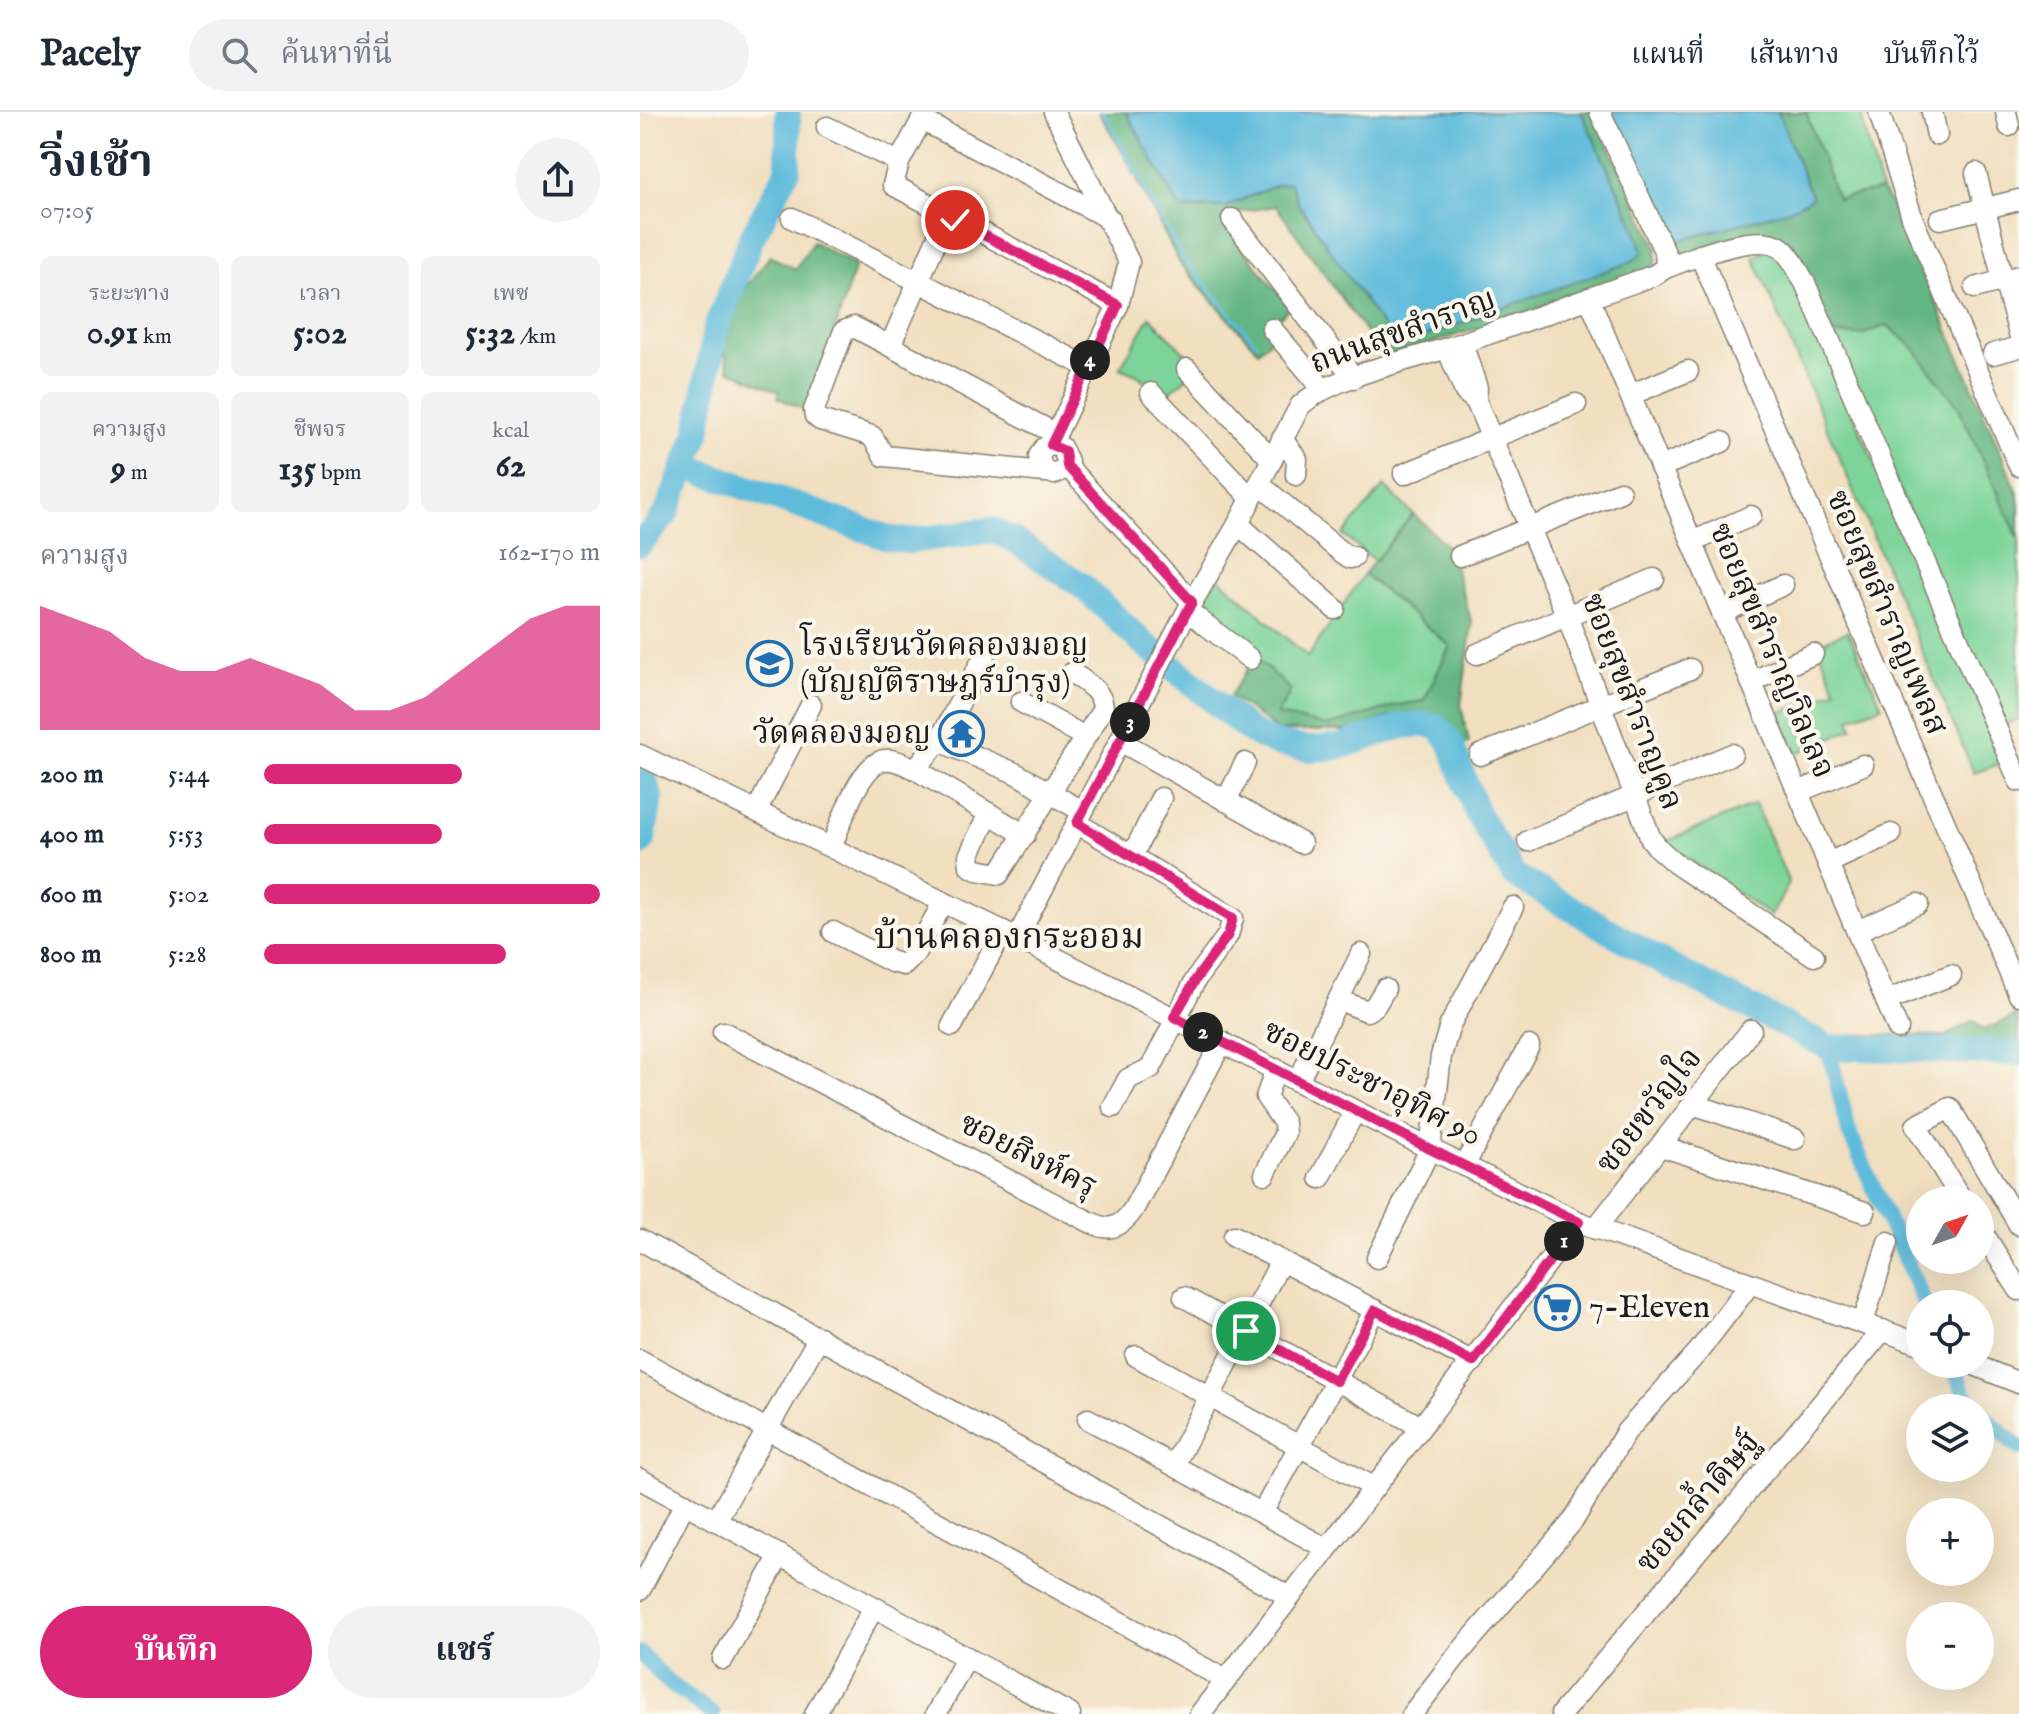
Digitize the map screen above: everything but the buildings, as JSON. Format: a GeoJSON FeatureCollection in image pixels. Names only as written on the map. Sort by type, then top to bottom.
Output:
{"type":"FeatureCollection","features":[{"type":"Feature","properties":{"kind":"street"},"geometry":{"type":"LineString","coordinates":[[1045,472],[1040,467],[1039,456],[1053,440],[1118,305],[1129,262],[1054,112]]}},
{"type":"Feature","properties":{"kind":"street"},"geometry":{"type":"LineString","coordinates":[[1600,112],[1666,255],[1665,268]]}},
{"type":"Feature","properties":{"kind":"street"},"geometry":{"type":"LineString","coordinates":[[1879,112],[1913,220],[2019,466]]}},
{"type":"Feature","properties":{"kind":"street"},"geometry":{"type":"LineString","coordinates":[[1932,112],[1937,135]]}},
{"type":"Feature","properties":{"kind":"street"},"geometry":{"type":"LineString","coordinates":[[1110,219],[924,116],[899,162],[893,185],[1118,305]]}},
{"type":"Feature","properties":{"kind":"street"},"geometry":{"type":"LineString","coordinates":[[827,127],[899,162]]}},
{"type":"Feature","properties":{"kind":"street"},"geometry":{"type":"LineString","coordinates":[[1976,173],[1984,209],[2009,279],[2019,334]]}},
{"type":"Feature","properties":{"kind":"street"},"geometry":{"type":"LineString","coordinates":[[1940,219],[2019,200]]}},
{"type":"Feature","properties":{"kind":"street"},"geometry":{"type":"LineString","coordinates":[[890,346],[947,216]]}},
{"type":"Feature","properties":{"kind":"street"},"geometry":{"type":"LineString","coordinates":[[792,218],[1086,366]]}},
{"type":"Feature","properties":{"kind":"street"},"geometry":{"type":"LineString","coordinates":[[1232,219],[1354,378]]}},
{"type":"Feature","properties":{"kind":"street","name":"ถนนสุขสำราญ"},"geometry":{"type":"LineString","coordinates":[[952,1026],[1080,817],[1190,606],[1238,524],[1300,406],[1323,389],[1655,275],[1700,255],[1764,241],[1787,253],[1805,283],[2019,781]]}},
{"type":"Feature","properties":{"kind":"street","name":"ซอยสุขสำราญเพลส"},"geometry":{"type":"LineString","coordinates":[[1700,255],[2019,995]]}},
{"type":"Feature","properties":{"kind":"street"},"geometry":{"type":"LineString","coordinates":[[1975,288],[2009,279]]}},
{"type":"Feature","properties":{"kind":"street","name":"ซอยสุขสำราญวิลเลจ"},"geometry":{"type":"LineString","coordinates":[[1589,298],[1898,1029]]}},
{"type":"Feature","properties":{"kind":"street"},"geometry":{"type":"LineString","coordinates":[[1067,466],[1058,474],[884,456],[869,434],[820,420],[814,410],[844,331],[854,327],[1053,440],[1065,451],[1067,466],[1190,606],[1250,659]]}},
{"type":"Feature","properties":{"kind":"street"},"geometry":{"type":"LineString","coordinates":[[1272,329],[1323,389]]}},
{"type":"Feature","properties":{"kind":"street","name":"ซอยสุขสำราญคูล"},"geometry":{"type":"LineString","coordinates":[[1455,345],[1465,392],[1476,401],[1532,528],[1602,704],[1647,830],[1659,849],[1814,956]]}},
{"type":"Feature","properties":{"kind":"street"},"geometry":{"type":"LineString","coordinates":[[1993,354],[2019,347]]}},
{"type":"Feature","properties":{"kind":"street"},"geometry":{"type":"LineString","coordinates":[[1187,369],[1272,460]]}},
{"type":"Feature","properties":{"kind":"street"},"geometry":{"type":"LineString","coordinates":[[1630,395],[1688,371]]}},
{"type":"Feature","properties":{"kind":"street"},"geometry":{"type":"LineString","coordinates":[[1151,393],[1255,491],[1350,558],[1354,557]]}},
{"type":"Feature","properties":{"kind":"street"},"geometry":{"type":"LineString","coordinates":[[1404,474],[1576,404]]}},
{"type":"Feature","properties":{"kind":"street"},"geometry":{"type":"LineString","coordinates":[[1282,439],[1297,459],[1296,475]]}},
{"type":"Feature","properties":{"kind":"street"},"geometry":{"type":"LineString","coordinates":[[1660,467],[1722,442]]}},
{"type":"Feature","properties":{"kind":"street"},"geometry":{"type":"LineString","coordinates":[[1460,556],[1620,492]]}},
{"type":"Feature","properties":{"kind":"street"},"geometry":{"type":"LineString","coordinates":[[1692,542],[1751,516]]}},
{"type":"Feature","properties":{"kind":"street"},"geometry":{"type":"LineString","coordinates":[[1238,524],[1335,609]]}},
{"type":"Feature","properties":{"kind":"street"},"geometry":{"type":"LineString","coordinates":[[1477,654],[1654,579]]}},
{"type":"Feature","properties":{"kind":"street"},"geometry":{"type":"LineString","coordinates":[[1722,613],[1783,585]]}},
{"type":"Feature","properties":{"kind":"street"},"geometry":{"type":"LineString","coordinates":[[1751,682],[1813,654]]}},
{"type":"Feature","properties":{"kind":"street"},"geometry":{"type":"LineString","coordinates":[[915,769],[939,741],[985,655]]}},
{"type":"Feature","properties":{"kind":"street"},"geometry":{"type":"LineString","coordinates":[[1480,755],[1690,669]]}},
{"type":"Feature","properties":{"kind":"street"},"geometry":{"type":"LineString","coordinates":[[989,813],[969,856],[970,866],[999,874],[1103,709],[1103,701],[1095,689],[1072,673]]}},
{"type":"Feature","properties":{"kind":"street"},"geometry":{"type":"LineString","coordinates":[[1021,702],[1085,737]]}},
{"type":"Feature","properties":{"kind":"street"},"geometry":{"type":"LineString","coordinates":[[757,810],[811,705]]}},
{"type":"Feature","properties":{"kind":"street"},"geometry":{"type":"LineString","coordinates":[[939,741],[1001,766],[1051,794],[1132,856],[1233,918],[1228,935],[1196,979],[1174,1017],[1151,1068],[1128,1079],[1113,1107]]}},
{"type":"Feature","properties":{"kind":"street"},"geometry":{"type":"LineString","coordinates":[[1120,741],[1301,843]]}},
{"type":"Feature","properties":{"kind":"street"},"geometry":{"type":"LineString","coordinates":[[1528,841],[1732,754]]}},
{"type":"Feature","properties":{"kind":"street","name":"ซอยประชาอุทิศ 90"},"geometry":{"type":"LineString","coordinates":[[640,755],[1010,935],[1430,1149],[1587,1225],[1906,1339]]}},
{"type":"Feature","properties":{"kind":"street"},"geometry":{"type":"LineString","coordinates":[[831,847],[864,773],[883,761],[894,760],[915,769],[1025,835]]}},
{"type":"Feature","properties":{"kind":"street"},"geometry":{"type":"LineString","coordinates":[[1226,801],[1245,763]]}},
{"type":"Feature","properties":{"kind":"street"},"geometry":{"type":"LineString","coordinates":[[1798,792],[1863,765]]}},
{"type":"Feature","properties":{"kind":"street"},"geometry":{"type":"LineString","coordinates":[[1132,856],[1161,798]]}},
{"type":"Feature","properties":{"kind":"street"},"geometry":{"type":"LineString","coordinates":[[1828,863],[1891,834]]}},
{"type":"Feature","properties":{"kind":"street"},"geometry":{"type":"LineString","coordinates":[[833,932],[904,965],[914,955],[943,903]]}},
{"type":"Feature","properties":{"kind":"street"},"geometry":{"type":"LineString","coordinates":[[1857,931],[1918,904]]}},
{"type":"Feature","properties":{"kind":"street"},"geometry":{"type":"LineString","coordinates":[[1377,1258],[1430,1149],[1441,1056],[1450,1025],[1513,907]]}},
{"type":"Feature","properties":{"kind":"street"},"geometry":{"type":"LineString","coordinates":[[1298,1081],[1361,954]]}},
{"type":"Feature","properties":{"kind":"street"},"geometry":{"type":"LineString","coordinates":[[1886,1001],[1951,975]]}},
{"type":"Feature","properties":{"kind":"street"},"geometry":{"type":"LineString","coordinates":[[1339,1000],[1367,1011],[1375,1006],[1385,989]]}},
{"type":"Feature","properties":{"kind":"street","name":"ซอยขวัญใจ"},"geometry":{"type":"LineString","coordinates":[[1200,1714],[1473,1362],[1587,1225],[1661,1146],[1751,1030]]}},
{"type":"Feature","properties":{"kind":"street","name":"ซอยสิงห์ครุ"},"geometry":{"type":"LineString","coordinates":[[723,1032],[1070,1212],[1110,1228],[1119,1227],[1133,1210],[1222,1042]]}},
{"type":"Feature","properties":{"kind":"street"},"geometry":{"type":"LineString","coordinates":[[1464,1166],[1529,1046]]}},
{"type":"Feature","properties":{"kind":"street"},"geometry":{"type":"LineString","coordinates":[[1265,1174],[1285,1133],[1284,1123],[1266,1097],[1276,1069]]}},
{"type":"Feature","properties":{"kind":"street"},"geometry":{"type":"LineString","coordinates":[[1693,1104],[1795,1139]]}},
{"type":"Feature","properties":{"kind":"street"},"geometry":{"type":"LineString","coordinates":[[1953,1186],[1916,1126],[1950,1108],[2019,1225]]}},
{"type":"Feature","properties":{"kind":"street"},"geometry":{"type":"LineString","coordinates":[[1320,1178],[1355,1111]]}},
{"type":"Feature","properties":{"kind":"street"},"geometry":{"type":"LineString","coordinates":[[1661,1146],[1865,1212]]}},
{"type":"Feature","properties":{"kind":"street"},"geometry":{"type":"LineString","coordinates":[[1234,1236],[1473,1362]]}},
{"type":"Feature","properties":{"kind":"street"},"geometry":{"type":"LineString","coordinates":[[640,1240],[1290,1597]]}},
{"type":"Feature","properties":{"kind":"street"},"geometry":{"type":"LineString","coordinates":[[1863,1323],[1888,1242]]}},
{"type":"Feature","properties":{"kind":"street"},"geometry":{"type":"LineString","coordinates":[[1994,1250],[2019,1290]]}},
{"type":"Feature","properties":{"kind":"street"},"geometry":{"type":"LineString","coordinates":[[1174,1465],[1281,1261]]}},
{"type":"Feature","properties":{"kind":"street"},"geometry":{"type":"LineString","coordinates":[[1412,1714],[1465,1646],[1573,1521],[1626,1432],[1698,1352],[1750,1284]]}},
{"type":"Feature","properties":{"kind":"street"},"geometry":{"type":"LineString","coordinates":[[1184,1297],[1412,1422]]}},
{"type":"Feature","properties":{"kind":"street"},"geometry":{"type":"LineString","coordinates":[[1262,1513],[1375,1310]]}},
{"type":"Feature","properties":{"kind":"street","name":"ซอยกล้ำดิษฐ์"},"geometry":{"type":"LineString","coordinates":[[1561,1714],[1883,1330]]}},
{"type":"Feature","properties":{"kind":"street"},"geometry":{"type":"LineString","coordinates":[[716,1521],[819,1337]]}},
{"type":"Feature","properties":{"kind":"street"},"geometry":{"type":"LineString","coordinates":[[1136,1356],[1366,1483]]}},
{"type":"Feature","properties":{"kind":"street"},"geometry":{"type":"LineString","coordinates":[[640,1360],[1226,1680]]}},
{"type":"Feature","properties":{"kind":"street"},"geometry":{"type":"LineString","coordinates":[[1994,1373],[2019,1383]]}},
{"type":"Feature","properties":{"kind":"street"},"geometry":{"type":"LineString","coordinates":[[1088,1419],[1320,1545]]}},
{"type":"Feature","properties":{"kind":"street"},"geometry":{"type":"LineString","coordinates":[[640,1479],[1070,1714]]}},
{"type":"Feature","properties":{"kind":"street"},"geometry":{"type":"LineString","coordinates":[[640,1590],[685,1503]]}},
{"type":"Feature","properties":{"kind":"street"},"geometry":{"type":"LineString","coordinates":[[723,1659],[780,1555]]}},
{"type":"Feature","properties":{"kind":"street"},"geometry":{"type":"LineString","coordinates":[[815,1714],[874,1607]]}},
{"type":"Feature","properties":{"kind":"street"},"geometry":{"type":"LineString","coordinates":[[936,1714],[967,1657]]}},
{"type":"Feature","properties":{"kind":"green space"},"geometry":{"type":"Polygon","coordinates":[[[1099,112],[1126,112],[1181,209],[1227,206],[1277,185],[1290,183],[1298,203],[1394,343],[1422,337],[1631,262],[1642,252],[1634,225],[1581,112],[1593,112],[1657,247],[1656,264],[1646,271],[1573,298],[1384,358],[1276,206],[1240,212],[1223,222],[1289,308],[1269,328],[1274,336],[1258,351],[1180,264],[1129,163],[1099,112]]]}},
{"type":"Feature","properties":{"kind":"green space"},"geometry":{"type":"Polygon","coordinates":[[[1778,112],[1806,112],[1837,199],[1881,190],[1900,219],[2019,495],[2019,539],[1958,406],[1911,345],[1887,325],[1861,335],[1833,334],[1792,243],[1777,235],[1677,258],[1673,247],[1678,241],[1812,198],[1778,112]]]}},
{"type":"Feature","properties":{"kind":"green space"},"geometry":{"type":"Polygon","coordinates":[[[1806,112],[1860,112],[1881,190],[1837,199],[1806,112]]]}},
{"type":"Feature","properties":{"kind":"green space"},"geometry":{"type":"Polygon","coordinates":[[[813,242],[855,265],[810,412],[778,398],[780,392],[729,370],[722,340],[740,295],[770,256],[795,269],[813,242]]]}},
{"type":"Feature","properties":{"kind":"green space"},"geometry":{"type":"Polygon","coordinates":[[[1767,250],[1787,263],[2005,762],[1974,773],[1754,258],[1767,250]]]}},
{"type":"Feature","properties":{"kind":"green space"},"geometry":{"type":"Polygon","coordinates":[[[1150,317],[1199,367],[1162,399],[1139,376],[1120,368],[1150,317]]]}},
{"type":"Feature","properties":{"kind":"green space"},"geometry":{"type":"Polygon","coordinates":[[[1887,325],[1911,345],[1958,406],[2019,539],[2019,719],[2001,726],[1833,334],[1861,335],[1887,325]]]}},
{"type":"Feature","properties":{"kind":"green space"},"geometry":{"type":"Polygon","coordinates":[[[1384,486],[1413,514],[1375,561],[1343,535],[1384,486]]]}},
{"type":"Feature","properties":{"kind":"green space"},"geometry":{"type":"Polygon","coordinates":[[[1413,514],[1449,548],[1472,623],[1461,705],[1469,742],[1462,746],[1437,716],[1422,713],[1388,717],[1352,731],[1279,731],[1230,696],[1255,657],[1291,690],[1277,715],[1328,726],[1398,705],[1424,701],[1450,646],[1364,574],[1413,514]]]}},
{"type":"Feature","properties":{"kind":"green space"},"geometry":{"type":"Polygon","coordinates":[[[1364,574],[1450,646],[1424,701],[1398,705],[1328,727],[1277,715],[1291,690],[1198,613],[1218,577],[1308,657],[1364,574]]]}},
{"type":"Feature","properties":{"kind":"green space"},"geometry":{"type":"Polygon","coordinates":[[[1848,631],[1882,706],[1850,718],[1853,728],[1797,753],[1779,713],[1836,690],[1817,644],[1848,631]]]}},
{"type":"Feature","properties":{"kind":"green space"},"geometry":{"type":"Polygon","coordinates":[[[1755,804],[1789,883],[1771,916],[1665,842],[1755,804]]]}},
{"type":"Feature","properties":{"kind":"green space"},"geometry":{"type":"Polygon","coordinates":[[[2017,1016],[2019,1043],[1852,1035],[1946,1036],[1973,1020],[1983,1030],[2017,1016]]]}},
{"type":"Feature","properties":{"kind":"water"},"geometry":{"type":"Polygon","coordinates":[[[1126,112],[1581,112],[1634,225],[1643,252],[1631,262],[1422,337],[1394,343],[1298,203],[1290,183],[1277,185],[1227,206],[1181,209],[1126,112]]]}},
{"type":"Feature","properties":{"kind":"water"},"geometry":{"type":"Polygon","coordinates":[[[1610,112],[1778,112],[1812,198],[1789,210],[1678,241],[1673,247],[1610,112]]]}},
{"type":"Feature","properties":{"kind":"waterway"},"geometry":{"type":"LineString","coordinates":[[640,544],[666,514],[698,433],[715,331],[751,239],[788,170],[788,112]]}},
{"type":"Feature","properties":{"kind":"waterway"},"geometry":{"type":"LineString","coordinates":[[1103,112],[1183,259],[1255,342]]}},
{"type":"Feature","properties":{"kind":"waterway"},"geometry":{"type":"LineString","coordinates":[[686,466],[888,538],[907,541],[992,530],[1012,539],[1081,585],[1142,642],[1251,732],[1275,743],[1310,749],[1339,747],[1402,726],[1425,724],[1438,727],[1450,742],[1477,813],[1514,875],[1671,967],[1828,1047],[2019,1053]]}},
{"type":"Feature","properties":{"kind":"waterway"},"geometry":{"type":"LineString","coordinates":[[640,766],[650,797],[640,843]]}},
{"type":"Feature","properties":{"kind":"waterway"},"geometry":{"type":"LineString","coordinates":[[1828,1047],[1849,1132],[1919,1290]]}},
{"type":"Feature","properties":{"kind":"waterway"},"geometry":{"type":"LineString","coordinates":[[1958,1378],[1965,1394]]}},
{"type":"Feature","properties":{"kind":"waterway"},"geometry":{"type":"LineString","coordinates":[[1994,1426],[2019,1448]]}},
{"type":"Feature","properties":{"kind":"waterway"},"geometry":{"type":"LineString","coordinates":[[640,1653],[668,1682],[713,1714]]}},
{"type":"Feature","properties":{"kind":"place","name":"โรงเรียนวัดคลองมอญ (บัญญัติราษฎร์บำรุง)"},"geometry":{"type":"Point","coordinates":[769,664]}},
{"type":"Feature","properties":{"kind":"place","name":"วัดคลองมอญ"},"geometry":{"type":"Point","coordinates":[962,734]}},
{"type":"Feature","properties":{"kind":"place","name":"7-Eleven"},"geometry":{"type":"Point","coordinates":[1558,1308]}},
{"type":"Feature","properties":{"kind":"district","name":"บ้านคลองกระออม"},"geometry":{"type":"Point","coordinates":[1009,938]}},
{"type":"Feature","properties":{"kind":"route"},"geometry":{"type":"LineString","coordinates":[[955,220],[1118,305],[1086,366],[1051,445],[1065,451],[1067,466],[1192,602],[1077,823],[1233,918],[1228,935],[1196,979],[1174,1017],[1579,1222],[1473,1362],[1375,1310],[1336,1381],[1246,1331]]}}]}
